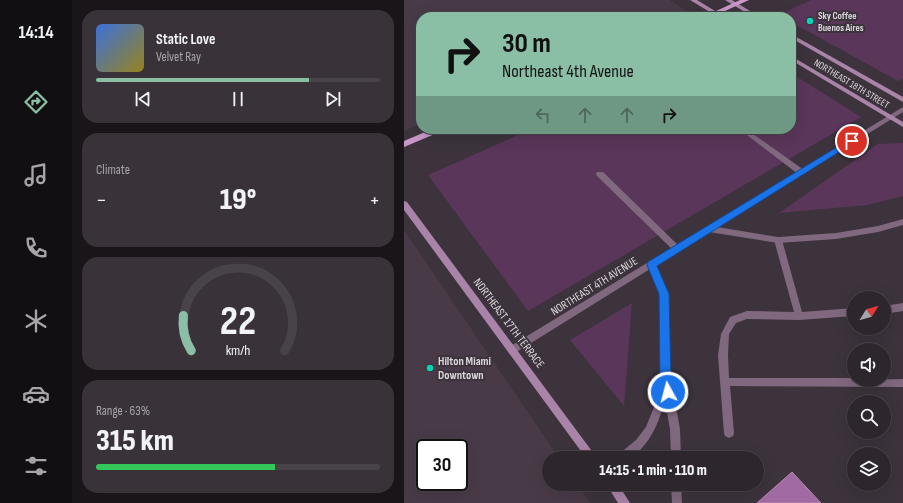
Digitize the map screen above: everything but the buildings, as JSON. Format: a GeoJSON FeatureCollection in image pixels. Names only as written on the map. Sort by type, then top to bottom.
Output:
{"type":"FeatureCollection","features":[{"type":"Feature","properties":{"kind":"main road"},"geometry":{"type":"LineString","coordinates":[[717,12],[746,0]]}},
{"type":"Feature","properties":{"kind":"main road"},"geometry":{"type":"LineString","coordinates":[[404,144],[428,134]]}},
{"type":"Feature","properties":{"kind":"street"},"geometry":{"type":"LineString","coordinates":[[693,0],[713,12]]}},
{"type":"Feature","properties":{"kind":"street"},"geometry":{"type":"LineString","coordinates":[[728,0],[749,12]]}},
{"type":"Feature","properties":{"kind":"street","name":"NORTHEAST 18TH STREET"},"geometry":{"type":"LineString","coordinates":[[796,39],[903,100]]}},
{"type":"Feature","properties":{"kind":"street","name":"NORTHEAST 18TH STREET"},"geometry":{"type":"LineString","coordinates":[[796,61],[903,125]]}},
{"type":"Feature","properties":{"kind":"street","name":"NORTHEAST 4TH AVENUE"},"geometry":{"type":"LineString","coordinates":[[512,350],[903,109]]}},
{"type":"Feature","properties":{"kind":"street"},"geometry":{"type":"LineString","coordinates":[[749,134],[801,172]]}},
{"type":"Feature","properties":{"kind":"street"},"geometry":{"type":"LineString","coordinates":[[600,174],[677,249]]}},
{"type":"Feature","properties":{"kind":"street","name":"NORTHEAST 17TH TERRACE"},"geometry":{"type":"LineString","coordinates":[[404,204],[587,451]]}},
{"type":"Feature","properties":{"kind":"street"},"geometry":{"type":"LineString","coordinates":[[708,230],[778,240],[836,236],[878,229],[903,222]]}},
{"type":"Feature","properties":{"kind":"street"},"geometry":{"type":"LineString","coordinates":[[778,240],[800,316]]}},
{"type":"Feature","properties":{"kind":"street"},"geometry":{"type":"LineString","coordinates":[[652,265],[664,294],[666,380],[675,429],[676,451]]}},
{"type":"Feature","properties":{"kind":"street"},"geometry":{"type":"LineString","coordinates":[[891,309],[903,307]]}},
{"type":"Feature","properties":{"kind":"street"},"geometry":{"type":"LineString","coordinates":[[730,433],[723,355],[725,334],[733,320],[747,316],[800,316],[847,313]]}},
{"type":"Feature","properties":{"kind":"street"},"geometry":{"type":"LineString","coordinates":[[632,451],[639,445],[649,431],[659,407],[666,380]]}},
{"type":"Feature","properties":{"kind":"street"},"geometry":{"type":"LineString","coordinates":[[725,382],[903,383]]}},
{"type":"Feature","properties":{"kind":"street"},"geometry":{"type":"LineString","coordinates":[[616,491],[624,503]]}},
{"type":"Feature","properties":{"kind":"street"},"geometry":{"type":"LineString","coordinates":[[676,491],[677,503]]}},
{"type":"Feature","properties":{"kind":"shaded area"},"geometry":{"type":"Polygon","coordinates":[[[404,0],[669,0],[689,12],[416,12],[416,126],[404,131],[404,0]]]}},
{"type":"Feature","properties":{"kind":"shaded area"},"geometry":{"type":"Polygon","coordinates":[[[811,0],[903,0],[903,79],[898,81],[796,25],[796,12],[785,12],[811,0]]]}},
{"type":"Feature","properties":{"kind":"shaded area"},"geometry":{"type":"Polygon","coordinates":[[[796,76],[861,117],[528,311],[428,175],[521,134],[796,134],[796,76]]]}},
{"type":"Feature","properties":{"kind":"shaded area"},"geometry":{"type":"Polygon","coordinates":[[[903,143],[903,196],[867,205],[779,213],[878,144],[903,143]]]}},
{"type":"Feature","properties":{"kind":"shaded area"},"geometry":{"type":"Polygon","coordinates":[[[404,230],[554,451],[542,451],[542,491],[582,491],[590,503],[404,503],[404,230]]]}},
{"type":"Feature","properties":{"kind":"shaded area"},"geometry":{"type":"Polygon","coordinates":[[[632,303],[624,406],[570,340],[632,303]]]}},
{"type":"Feature","properties":{"kind":"shaded area"},"geometry":{"type":"Polygon","coordinates":[[[792,472],[821,503],[757,503],[792,472]]]}},
{"type":"Feature","properties":{"kind":"place","name":"Sky Coffee Buenos Aires"},"geometry":{"type":"Point","coordinates":[810,21]}},
{"type":"Feature","properties":{"kind":"place","name":"Hilton Miami Downtown"},"geometry":{"type":"Point","coordinates":[430,368]}},
{"type":"Feature","properties":{"kind":"route"},"geometry":{"type":"LineString","coordinates":[[668,392],[666,380],[664,294],[652,265],[852,141]]}}]}
